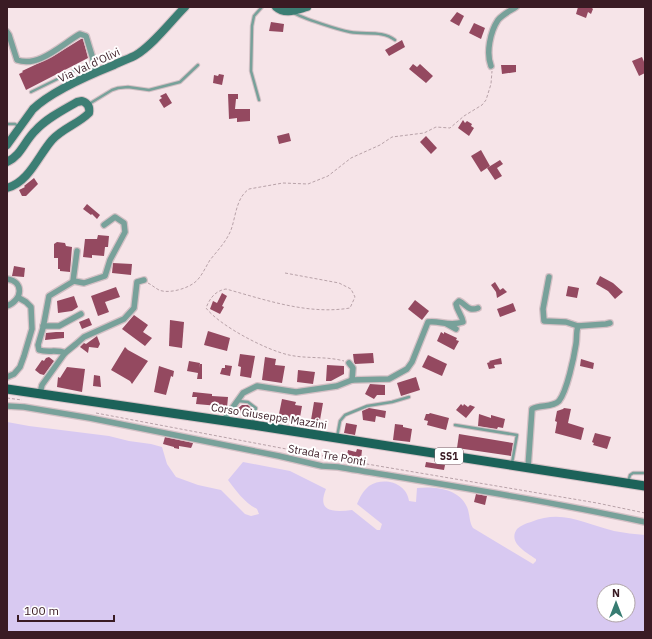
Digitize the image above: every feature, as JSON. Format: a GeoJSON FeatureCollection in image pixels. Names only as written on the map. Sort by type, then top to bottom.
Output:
{"type":"FeatureCollection","features":[{"type":"Feature","properties":{"kind":"main road","name":"Corso Giuseppe Mazzini"},"geometry":{"type":"LineString","coordinates":[[7,389],[628,482],[645,486]]}},
{"type":"Feature","properties":{"kind":"street","name":"Via Val d'Olivi"},"geometry":{"type":"LineString","coordinates":[[7,145],[33,109],[47,98],[93,72],[128,59],[140,52],[185,7]]}},
{"type":"Feature","properties":{"kind":"street"},"geometry":{"type":"LineString","coordinates":[[276,7],[283,11],[307,7]]}},
{"type":"Feature","properties":{"kind":"street"},"geometry":{"type":"LineString","coordinates":[[491,66],[489,50],[496,25],[502,16],[516,7]]}},
{"type":"Feature","properties":{"kind":"street"},"geometry":{"type":"LineString","coordinates":[[7,32],[17,60],[24,62],[30,62],[47,55],[80,34],[86,36],[93,59],[93,72]]}},
{"type":"Feature","properties":{"kind":"street"},"geometry":{"type":"LineString","coordinates":[[7,162],[18,155],[32,133],[43,123],[77,102],[82,101],[88,104],[90,108],[89,113],[62,130],[52,140],[21,181],[7,188]]}},
{"type":"Feature","properties":{"kind":"street"},"geometry":{"type":"LineString","coordinates":[[66,354],[60,351],[46,352],[39,350],[38,345],[49,296],[74,281],[84,283],[105,276],[110,260],[125,232],[124,223],[115,217],[104,225]]}},
{"type":"Feature","properties":{"kind":"street"},"geometry":{"type":"LineString","coordinates":[[74,281],[77,251]]}},
{"type":"Feature","properties":{"kind":"street"},"geometry":{"type":"LineString","coordinates":[[549,277],[543,309],[544,321],[566,322],[578,326],[606,324],[610,322]]}},
{"type":"Feature","properties":{"kind":"street"},"geometry":{"type":"LineString","coordinates":[[7,279],[12,280],[18,285],[20,294],[19,298],[7,306]]}},
{"type":"Feature","properties":{"kind":"street"},"geometry":{"type":"LineString","coordinates":[[40,393],[42,385],[66,354],[84,337],[124,319],[134,308],[137,282],[144,280]]}},
{"type":"Feature","properties":{"kind":"street"},"geometry":{"type":"LineString","coordinates":[[7,377],[14,374],[20,367],[32,329],[31,307],[19,298]]}},
{"type":"Feature","properties":{"kind":"street","name":"Corso Giuseppe Mazzini"},"geometry":{"type":"LineString","coordinates":[[223,421],[243,393],[257,386],[296,392],[337,386],[352,380],[389,379],[407,369],[412,362],[427,323],[432,321],[447,324],[463,322],[456,308],[457,302],[460,301],[472,310],[478,308]]}},
{"type":"Feature","properties":{"kind":"street"},"geometry":{"type":"LineString","coordinates":[[43,326],[59,326],[81,314]]}},
{"type":"Feature","properties":{"kind":"street"},"geometry":{"type":"LineString","coordinates":[[447,324],[456,329]]}},
{"type":"Feature","properties":{"kind":"street"},"geometry":{"type":"LineString","coordinates":[[528,468],[532,409],[548,406],[558,401],[569,375],[578,326]]}},
{"type":"Feature","properties":{"kind":"street"},"geometry":{"type":"LineString","coordinates":[[349,363],[353,368],[352,380]]}},
{"type":"Feature","properties":{"kind":"street","name":"Strada Tre Ponti"},"geometry":{"type":"LineString","coordinates":[[7,406],[24,407],[90,418],[322,466],[338,467],[510,496],[645,522]]}},
{"type":"Feature","properties":{"kind":"lane"},"geometry":{"type":"LineString","coordinates":[[259,100],[251,71],[252,26],[254,16],[262,7]]}},
{"type":"Feature","properties":{"kind":"lane"},"geometry":{"type":"LineString","coordinates":[[293,10],[297,15],[351,32],[381,34],[390,36],[396,40]]}},
{"type":"Feature","properties":{"kind":"lane"},"geometry":{"type":"LineString","coordinates":[[88,104],[118,88],[128,87],[149,90],[180,82],[198,64]]}},
{"type":"Feature","properties":{"kind":"lane"},"geometry":{"type":"LineString","coordinates":[[31,92],[82,67],[88,67],[93,72]]}},
{"type":"Feature","properties":{"kind":"lane"},"geometry":{"type":"LineString","coordinates":[[7,124],[15,124],[20,127]]}},
{"type":"Feature","properties":{"kind":"lane"},"geometry":{"type":"LineString","coordinates":[[336,439],[340,421],[346,415],[367,406],[392,402],[409,397]]}},
{"type":"Feature","properties":{"kind":"lane"},"geometry":{"type":"LineString","coordinates":[[237,401],[248,402],[256,408],[253,425]]}},
{"type":"Feature","properties":{"kind":"lane"},"geometry":{"type":"LineString","coordinates":[[455,425],[517,434],[512,465]]}},
{"type":"Feature","properties":{"kind":"lane"},"geometry":{"type":"LineString","coordinates":[[628,482],[630,475],[633,473],[645,473]]}},
{"type":"Feature","properties":{"kind":"path"},"geometry":{"type":"LineString","coordinates":[[144,280],[159,290],[171,291],[181,289],[194,283],[210,260],[226,242],[236,209],[245,191],[249,189],[283,183],[308,184],[328,176],[350,158],[380,145],[392,137],[424,133],[436,127],[447,128],[453,126],[464,116],[482,105],[486,100],[493,74],[491,66]]}},
{"type":"Feature","properties":{"kind":"path"},"geometry":{"type":"LineString","coordinates":[[285,273],[339,283],[351,289],[354,297],[350,308],[318,310],[271,302],[226,289],[219,290],[210,299],[206,308],[213,316],[235,331],[271,349],[288,355],[340,360],[349,363]]}},
{"type":"Feature","properties":{"kind":"path"},"geometry":{"type":"LineString","coordinates":[[7,398],[26,401]]}},
{"type":"Feature","properties":{"kind":"path"},"geometry":{"type":"LineString","coordinates":[[90,412],[200,431],[232,439],[355,462],[597,503],[645,513]]}},
{"type":"Feature","properties":{"kind":"shaded area"},"geometry":{"type":"Polygon","coordinates":[[[7,422],[109,436],[162,447],[167,464],[176,477],[198,485],[221,490],[245,514],[251,516],[259,514],[257,509],[245,500],[228,480],[243,462],[290,471],[326,489],[323,503],[325,507],[334,511],[352,510],[377,530],[380,530],[382,524],[357,504],[362,494],[369,486],[381,482],[394,483],[404,490],[409,501],[416,502],[417,488],[431,487],[452,492],[463,501],[467,507],[473,528],[533,564],[536,559],[520,547],[515,539],[515,534],[517,529],[522,526],[543,518],[563,517],[614,531],[645,535],[645,632],[7,632],[7,422]]]}},
{"type":"Feature","properties":{"kind":"building"},"geometry":{"type":"Polygon","coordinates":[[[578,7],[592,7],[593,9],[591,14],[588,12],[586,18],[576,14],[578,7]]]}},
{"type":"Feature","properties":{"kind":"building"},"geometry":{"type":"Polygon","coordinates":[[[457,12],[464,16],[459,26],[450,21],[457,12]]]}},
{"type":"Feature","properties":{"kind":"building"},"geometry":{"type":"Polygon","coordinates":[[[271,22],[284,24],[283,32],[269,31],[271,22]]]}},
{"type":"Feature","properties":{"kind":"building"},"geometry":{"type":"Polygon","coordinates":[[[474,23],[485,28],[481,39],[469,33],[474,23]]]}},
{"type":"Feature","properties":{"kind":"building"},"geometry":{"type":"Polygon","coordinates":[[[83,39],[88,58],[26,90],[19,74],[23,72],[22,71],[52,57],[83,39]]]}},
{"type":"Feature","properties":{"kind":"building"},"geometry":{"type":"Polygon","coordinates":[[[402,40],[405,47],[389,56],[385,50],[402,40]]]}},
{"type":"Feature","properties":{"kind":"building"},"geometry":{"type":"Polygon","coordinates":[[[642,57],[645,64],[645,73],[639,76],[632,61],[642,57]]]}},
{"type":"Feature","properties":{"kind":"building"},"geometry":{"type":"Polygon","coordinates":[[[413,64],[417,67],[420,64],[433,76],[426,83],[409,69],[413,64]]]}},
{"type":"Feature","properties":{"kind":"building"},"geometry":{"type":"Polygon","coordinates":[[[501,65],[516,65],[516,72],[502,74],[501,65]]]}},
{"type":"Feature","properties":{"kind":"building"},"geometry":{"type":"Polygon","coordinates":[[[219,74],[224,75],[222,85],[213,83],[214,75],[218,76],[219,74]]]}},
{"type":"Feature","properties":{"kind":"building"},"geometry":{"type":"Polygon","coordinates":[[[166,93],[172,103],[164,108],[159,100],[162,98],[160,96],[166,93]]]}},
{"type":"Feature","properties":{"kind":"building"},"geometry":{"type":"Polygon","coordinates":[[[228,94],[238,94],[235,109],[250,109],[250,121],[237,122],[237,118],[229,119],[228,94]]]}},
{"type":"Feature","properties":{"kind":"building"},"geometry":{"type":"Polygon","coordinates":[[[463,120],[465,123],[467,121],[472,124],[471,126],[474,128],[469,136],[458,128],[463,120]]]}},
{"type":"Feature","properties":{"kind":"building"},"geometry":{"type":"Polygon","coordinates":[[[289,133],[291,141],[279,144],[277,136],[289,133]]]}},
{"type":"Feature","properties":{"kind":"building"},"geometry":{"type":"Polygon","coordinates":[[[426,136],[437,148],[431,154],[420,142],[426,136]]]}},
{"type":"Feature","properties":{"kind":"building"},"geometry":{"type":"Polygon","coordinates":[[[481,150],[490,166],[481,172],[471,156],[481,150]]]}},
{"type":"Feature","properties":{"kind":"building"},"geometry":{"type":"Polygon","coordinates":[[[500,160],[503,164],[497,168],[502,176],[495,180],[487,168],[500,160]]]}},
{"type":"Feature","properties":{"kind":"building"},"geometry":{"type":"Polygon","coordinates":[[[34,178],[38,184],[26,196],[22,196],[19,190],[25,187],[24,186],[34,178]]]}},
{"type":"Feature","properties":{"kind":"building"},"geometry":{"type":"Polygon","coordinates":[[[87,204],[100,215],[97,219],[83,209],[87,204]]]}},
{"type":"Feature","properties":{"kind":"building"},"geometry":{"type":"Polygon","coordinates":[[[98,235],[109,236],[108,247],[105,247],[104,256],[92,255],[92,258],[83,257],[85,239],[97,239],[98,235]]]}},
{"type":"Feature","properties":{"kind":"building"},"geometry":{"type":"Polygon","coordinates":[[[57,242],[65,243],[66,246],[72,247],[70,272],[60,271],[60,269],[58,269],[58,258],[54,258],[54,244],[57,242]]]}},
{"type":"Feature","properties":{"kind":"building"},"geometry":{"type":"Polygon","coordinates":[[[113,263],[132,264],[131,275],[112,273],[113,263]]]}},
{"type":"Feature","properties":{"kind":"building"},"geometry":{"type":"Polygon","coordinates":[[[14,266],[25,268],[24,277],[12,276],[14,266]]]}},
{"type":"Feature","properties":{"kind":"building"},"geometry":{"type":"Polygon","coordinates":[[[600,276],[613,283],[623,292],[615,299],[608,291],[596,284],[600,276]]]}},
{"type":"Feature","properties":{"kind":"building"},"geometry":{"type":"Polygon","coordinates":[[[495,282],[500,290],[503,288],[507,292],[497,298],[496,292],[491,285],[495,282]]]}},
{"type":"Feature","properties":{"kind":"building"},"geometry":{"type":"Polygon","coordinates":[[[568,286],[579,288],[577,298],[566,296],[568,286]]]}},
{"type":"Feature","properties":{"kind":"building"},"geometry":{"type":"Polygon","coordinates":[[[116,287],[120,297],[105,302],[109,312],[98,316],[91,296],[116,287]]]}},
{"type":"Feature","properties":{"kind":"building"},"geometry":{"type":"Polygon","coordinates":[[[222,293],[227,296],[220,314],[210,309],[213,301],[217,303],[222,293]]]}},
{"type":"Feature","properties":{"kind":"building"},"geometry":{"type":"Polygon","coordinates":[[[74,296],[78,307],[72,311],[58,313],[57,301],[74,296]]]}},
{"type":"Feature","properties":{"kind":"building"},"geometry":{"type":"Polygon","coordinates":[[[415,300],[429,311],[422,320],[408,309],[415,300]]]}},
{"type":"Feature","properties":{"kind":"building"},"geometry":{"type":"Polygon","coordinates":[[[513,303],[516,311],[500,317],[497,309],[513,303]]]}},
{"type":"Feature","properties":{"kind":"building"},"geometry":{"type":"Polygon","coordinates":[[[134,315],[148,325],[143,332],[152,338],[145,346],[122,329],[134,315]]]}},
{"type":"Feature","properties":{"kind":"building"},"geometry":{"type":"Polygon","coordinates":[[[89,318],[92,325],[82,329],[79,322],[89,318]]]}},
{"type":"Feature","properties":{"kind":"building"},"geometry":{"type":"Polygon","coordinates":[[[170,320],[184,322],[182,348],[169,346],[170,320]]]}},
{"type":"Feature","properties":{"kind":"building"},"geometry":{"type":"Polygon","coordinates":[[[208,331],[230,338],[227,351],[204,345],[208,331]]]}},
{"type":"Feature","properties":{"kind":"building"},"geometry":{"type":"Polygon","coordinates":[[[64,332],[64,338],[45,340],[46,333],[64,332]]]}},
{"type":"Feature","properties":{"kind":"building"},"geometry":{"type":"Polygon","coordinates":[[[441,332],[457,338],[456,340],[459,341],[454,350],[437,341],[441,332]]]}},
{"type":"Feature","properties":{"kind":"building"},"geometry":{"type":"Polygon","coordinates":[[[97,336],[100,344],[98,348],[89,347],[88,353],[80,347],[84,343],[86,344],[97,336]]]}},
{"type":"Feature","properties":{"kind":"building"},"geometry":{"type":"Polygon","coordinates":[[[125,347],[148,361],[132,384],[130,381],[111,370],[125,347]]]}},
{"type":"Feature","properties":{"kind":"building"},"geometry":{"type":"Polygon","coordinates":[[[373,353],[374,363],[355,364],[353,354],[373,353]]]}},
{"type":"Feature","properties":{"kind":"building"},"geometry":{"type":"Polygon","coordinates":[[[240,354],[255,356],[251,378],[240,376],[241,367],[238,366],[240,354]]]}},
{"type":"Feature","properties":{"kind":"building"},"geometry":{"type":"Polygon","coordinates":[[[428,355],[447,364],[442,376],[422,367],[428,355]]]}},
{"type":"Feature","properties":{"kind":"building"},"geometry":{"type":"Polygon","coordinates":[[[49,357],[54,361],[44,375],[40,374],[35,370],[42,360],[44,361],[49,357]]]}},
{"type":"Feature","properties":{"kind":"building"},"geometry":{"type":"Polygon","coordinates":[[[265,357],[276,359],[275,365],[285,366],[282,383],[262,380],[265,357]]]}},
{"type":"Feature","properties":{"kind":"building"},"geometry":{"type":"Polygon","coordinates":[[[501,358],[502,364],[494,365],[495,368],[489,369],[487,363],[490,362],[489,361],[501,358]]]}},
{"type":"Feature","properties":{"kind":"building"},"geometry":{"type":"Polygon","coordinates":[[[581,359],[594,363],[593,369],[580,366],[581,359]]]}},
{"type":"Feature","properties":{"kind":"building"},"geometry":{"type":"Polygon","coordinates":[[[189,361],[200,363],[199,368],[200,364],[202,364],[202,379],[197,379],[198,373],[187,371],[189,361]]]}},
{"type":"Feature","properties":{"kind":"building"},"geometry":{"type":"Polygon","coordinates":[[[225,365],[232,366],[230,376],[220,374],[222,368],[225,368],[225,365]]]}},
{"type":"Feature","properties":{"kind":"building"},"geometry":{"type":"Polygon","coordinates":[[[327,365],[344,366],[344,374],[331,381],[326,381],[327,365]]]}},
{"type":"Feature","properties":{"kind":"building"},"geometry":{"type":"Polygon","coordinates":[[[159,366],[174,371],[173,377],[171,376],[166,395],[154,392],[159,366]]]}},
{"type":"Feature","properties":{"kind":"building"},"geometry":{"type":"Polygon","coordinates":[[[67,367],[85,369],[82,392],[57,387],[58,377],[60,378],[67,367]]]}},
{"type":"Feature","properties":{"kind":"building"},"geometry":{"type":"Polygon","coordinates":[[[298,370],[315,372],[313,384],[297,382],[298,370]]]}},
{"type":"Feature","properties":{"kind":"building"},"geometry":{"type":"Polygon","coordinates":[[[94,375],[100,376],[101,387],[93,386],[94,375]]]}},
{"type":"Feature","properties":{"kind":"building"},"geometry":{"type":"Polygon","coordinates":[[[416,377],[420,390],[401,396],[397,383],[416,377]]]}},
{"type":"Feature","properties":{"kind":"building"},"geometry":{"type":"Polygon","coordinates":[[[370,384],[385,385],[385,395],[377,395],[374,399],[365,394],[370,384]]]}},
{"type":"Feature","properties":{"kind":"building"},"geometry":{"type":"Polygon","coordinates":[[[193,392],[212,394],[212,396],[228,397],[227,408],[218,414],[219,406],[196,404],[197,397],[192,397],[193,392]]]}},
{"type":"Feature","properties":{"kind":"building"},"geometry":{"type":"Polygon","coordinates":[[[282,399],[296,402],[295,405],[302,406],[299,423],[278,419],[282,399]]]}},
{"type":"Feature","properties":{"kind":"building"},"geometry":{"type":"Polygon","coordinates":[[[314,402],[323,403],[320,420],[318,420],[317,427],[310,426],[314,402]]]}},
{"type":"Feature","properties":{"kind":"building"},"geometry":{"type":"Polygon","coordinates":[[[461,404],[463,406],[464,404],[468,407],[470,405],[475,407],[466,418],[456,410],[461,404]]]}},
{"type":"Feature","properties":{"kind":"building"},"geometry":{"type":"Polygon","coordinates":[[[242,405],[248,405],[252,410],[252,414],[236,412],[242,405]]]}},
{"type":"Feature","properties":{"kind":"building"},"geometry":{"type":"Polygon","coordinates":[[[369,408],[386,411],[385,418],[376,416],[375,422],[363,420],[362,411],[369,408]]]}},
{"type":"Feature","properties":{"kind":"building"},"geometry":{"type":"Polygon","coordinates":[[[564,408],[571,409],[568,423],[584,428],[581,440],[555,433],[557,411],[564,408]]]}},
{"type":"Feature","properties":{"kind":"building"},"geometry":{"type":"Polygon","coordinates":[[[430,413],[449,418],[446,430],[427,425],[428,421],[424,420],[426,414],[430,413]]]}},
{"type":"Feature","properties":{"kind":"building"},"geometry":{"type":"Polygon","coordinates":[[[479,414],[491,418],[491,415],[505,419],[503,428],[498,427],[497,429],[478,426],[479,414]]]}},
{"type":"Feature","properties":{"kind":"building"},"geometry":{"type":"Polygon","coordinates":[[[346,423],[357,425],[355,435],[344,433],[346,423]]]}},
{"type":"Feature","properties":{"kind":"building"},"geometry":{"type":"Polygon","coordinates":[[[395,424],[403,425],[403,427],[412,429],[410,442],[393,440],[395,424]]]}},
{"type":"Feature","properties":{"kind":"building"},"geometry":{"type":"Polygon","coordinates":[[[595,433],[611,437],[607,449],[593,445],[594,443],[592,442],[595,433]]]}},
{"type":"Feature","properties":{"kind":"building"},"geometry":{"type":"Polygon","coordinates":[[[459,434],[513,443],[511,456],[457,448],[459,434]]]}},
{"type":"Feature","properties":{"kind":"building"},"geometry":{"type":"Polygon","coordinates":[[[165,437],[193,443],[191,448],[179,446],[179,449],[174,448],[163,444],[165,437]]]}},
{"type":"Feature","properties":{"kind":"building"},"geometry":{"type":"Polygon","coordinates":[[[357,449],[362,450],[361,459],[347,455],[348,450],[356,452],[357,449]]]}},
{"type":"Feature","properties":{"kind":"building"},"geometry":{"type":"Polygon","coordinates":[[[426,462],[445,465],[444,470],[425,467],[426,462]]]}},
{"type":"Feature","properties":{"kind":"building"},"geometry":{"type":"Polygon","coordinates":[[[476,494],[487,496],[485,505],[474,502],[476,494]]]}}]}
